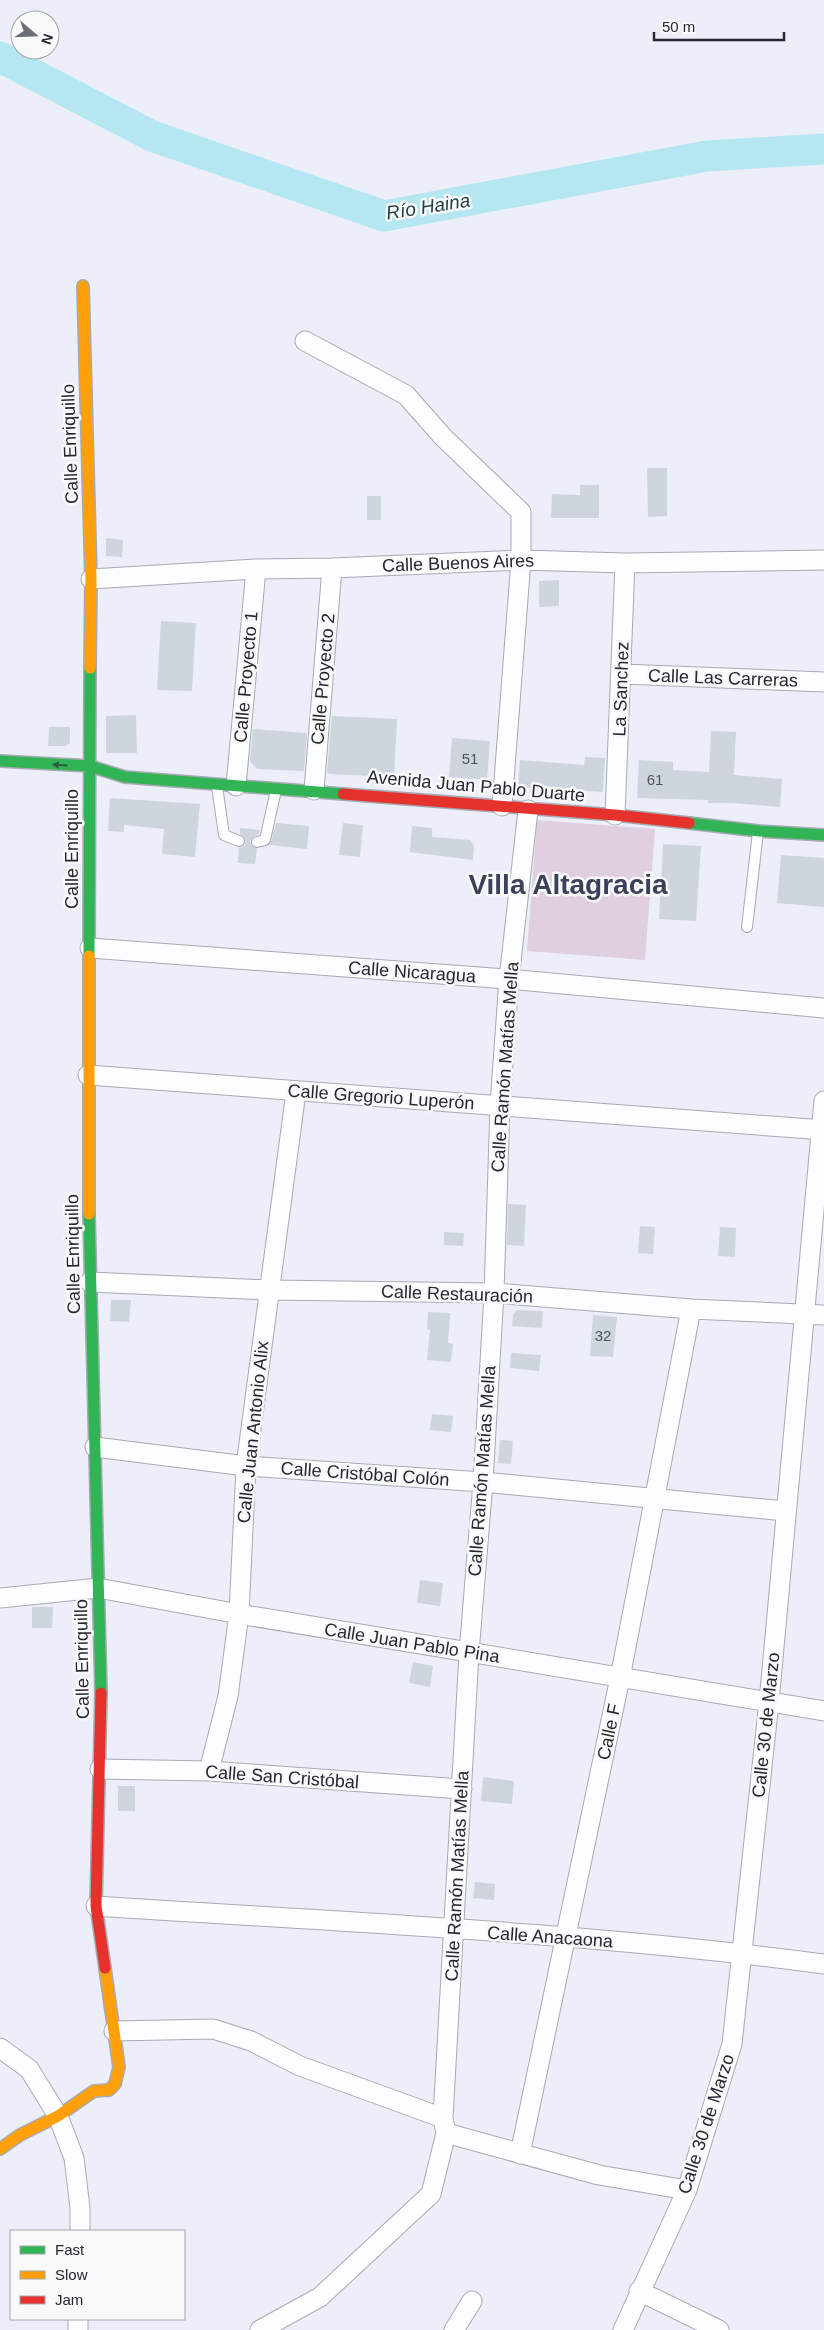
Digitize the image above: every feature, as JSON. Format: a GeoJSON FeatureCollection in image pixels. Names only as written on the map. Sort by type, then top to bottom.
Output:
{"type":"FeatureCollection","features":[{"type":"Feature","properties":{"kind":"street","name":"Calle Enriquillo"},"geometry":{"type":"LineString","coordinates":[[0,2149],[20,2135],[58,2116],[94,2091],[109,2090],[115,2084],[119,2067],[96,1906],[101,1647],[90,1282],[88,1075],[90,948],[85,783],[90,766],[91,579],[83,286]]}},
{"type":"Feature","properties":{"kind":"street"},"geometry":{"type":"LineString","coordinates":[[306,341],[406,395],[443,437],[521,512],[521,560],[502,806]]}},
{"type":"Feature","properties":{"kind":"street","name":"Calle Buenos Aires"},"geometry":{"type":"LineString","coordinates":[[91,579],[256,569],[332,568],[521,560],[625,563],[824,560]]}},
{"type":"Feature","properties":{"kind":"street","name":"La Sanchez"},"geometry":{"type":"LineString","coordinates":[[615,815],[625,563]]}},
{"type":"Feature","properties":{"kind":"street","name":"Calle Proyecto 2"},"geometry":{"type":"LineString","coordinates":[[314,790],[332,568]]}},
{"type":"Feature","properties":{"kind":"street","name":"Calle Proyecto 1"},"geometry":{"type":"LineString","coordinates":[[236,786],[256,569]]}},
{"type":"Feature","properties":{"kind":"street","name":"Calle Las Carreras"},"geometry":{"type":"LineString","coordinates":[[622,674],[824,682]]}},
{"type":"Feature","properties":{"kind":"street","name":"Avenida Juan Pablo Duarte"},"geometry":{"type":"LineString","coordinates":[[0,761],[90,766],[125,777]]}},
{"type":"Feature","properties":{"kind":"street","name":"Avenida Juan Pablo Duarte"},"geometry":{"type":"LineString","coordinates":[[85,783],[125,777],[276,789],[314,790],[502,806],[528,810],[615,815],[758,831],[824,835]]}},
{"type":"Feature","properties":{"kind":"street","name":"Calle Ramón Matías Mella"},"geometry":{"type":"LineString","coordinates":[[260,2330],[320,2297],[431,2194],[445,2126],[469,1653],[494,1293],[500,1105],[509,979],[528,810]]}},
{"type":"Feature","properties":{"kind":"street","name":"Calle Nicaragua"},"geometry":{"type":"LineString","coordinates":[[90,948],[509,979],[824,1008]]}},
{"type":"Feature","properties":{"kind":"street","name":"Calle Gregorio Luperón"},"geometry":{"type":"LineString","coordinates":[[88,1075],[823,1130]]}},
{"type":"Feature","properties":{"kind":"street","name":"Calle Juan Antonio Alix"},"geometry":{"type":"LineString","coordinates":[[209,1771],[228,1696],[238,1614],[246,1466],[296,1092]]}},
{"type":"Feature","properties":{"kind":"street","name":"Calle 30 de Marzo"},"geometry":{"type":"LineString","coordinates":[[624,2330],[639,2292],[687,2190],[732,2044],[769,1702],[785,1511],[823,1130],[824,1101]]}},
{"type":"Feature","properties":{"kind":"street","name":"Calle Restauración"},"geometry":{"type":"LineString","coordinates":[[90,1282],[270,1290],[494,1293],[691,1309],[824,1315]]}},
{"type":"Feature","properties":{"kind":"street","name":"Calle F"},"geometry":{"type":"LineString","coordinates":[[520,2154],[620,1678],[691,1309]]}},
{"type":"Feature","properties":{"kind":"street","name":"Calle Cristóbal Colón"},"geometry":{"type":"LineString","coordinates":[[95,1447],[246,1466],[482,1482],[785,1511]]}},
{"type":"Feature","properties":{"kind":"street","name":"Calle Juan Pablo Pina"},"geometry":{"type":"LineString","coordinates":[[0,1598],[98,1588],[238,1614],[824,1711]]}},
{"type":"Feature","properties":{"kind":"street","name":"Calle San Cristóbal"},"geometry":{"type":"LineString","coordinates":[[100,1769],[209,1771],[462,1789]]}},
{"type":"Feature","properties":{"kind":"street","name":"Calle Anacaona"},"geometry":{"type":"LineString","coordinates":[[96,1906],[565,1936],[743,1953],[824,1964]]}},
{"type":"Feature","properties":{"kind":"street"},"geometry":{"type":"LineString","coordinates":[[114,2031],[213,2030],[251,2041],[300,2066],[445,2126],[520,2154],[599,2175],[687,2190]]}},
{"type":"Feature","properties":{"kind":"street"},"geometry":{"type":"LineString","coordinates":[[0,2048],[29,2069],[58,2116],[74,2158],[80,2208],[80,2230]]}},
{"type":"Feature","properties":{"kind":"street"},"geometry":{"type":"LineString","coordinates":[[639,2292],[719,2330]]}},
{"type":"Feature","properties":{"kind":"street"},"geometry":{"type":"LineString","coordinates":[[454,2330],[472,2301]]}},
{"type":"Feature","properties":{"kind":"lane"},"geometry":{"type":"LineString","coordinates":[[217,784],[224,835],[239,841]]}},
{"type":"Feature","properties":{"kind":"lane"},"geometry":{"type":"LineString","coordinates":[[257,842],[265,840],[276,789]]}},
{"type":"Feature","properties":{"kind":"lane"},"geometry":{"type":"LineString","coordinates":[[747,927],[758,831]]}},
{"type":"Feature","properties":{"kind":"shaded area"},"geometry":{"type":"Polygon","coordinates":[[[537,820],[655,829],[645,960],[527,951],[537,820]]]}},
{"type":"Feature","properties":{"kind":"building"},"geometry":{"type":"Polygon","coordinates":[[[647,468],[667,468],[667,516],[648,517],[647,468]]]}},
{"type":"Feature","properties":{"kind":"building"},"geometry":{"type":"Polygon","coordinates":[[[580,485],[599,485],[599,518],[551,518],[552,494],[580,495],[580,485]]]}},
{"type":"Feature","properties":{"kind":"building"},"geometry":{"type":"Polygon","coordinates":[[[367,496],[381,496],[381,520],[367,520],[367,496]]]}},
{"type":"Feature","properties":{"kind":"building"},"geometry":{"type":"Polygon","coordinates":[[[106,538],[123,540],[122,557],[106,556],[106,538]]]}},
{"type":"Feature","properties":{"kind":"building"},"geometry":{"type":"Polygon","coordinates":[[[559,580],[559,606],[539,607],[539,581],[559,580]]]}},
{"type":"Feature","properties":{"kind":"building"},"geometry":{"type":"Polygon","coordinates":[[[161,621],[196,623],[192,691],[157,690],[161,621]]]}},
{"type":"Feature","properties":{"kind":"building"},"geometry":{"type":"Polygon","coordinates":[[[136,715],[137,753],[106,753],[106,716],[136,715]]]}},
{"type":"Feature","properties":{"kind":"building"},"geometry":{"type":"Polygon","coordinates":[[[332,716],[397,719],[394,777],[329,774],[327,772],[332,716]]]}},
{"type":"Feature","properties":{"kind":"building"},"geometry":{"type":"Polygon","coordinates":[[[49,727],[70,727],[70,743],[66,746],[48,746],[49,727]]]}},
{"type":"Feature","properties":{"kind":"building"},"geometry":{"type":"Polygon","coordinates":[[[253,729],[307,733],[304,771],[257,769],[250,761],[253,729]]]}},
{"type":"Feature","properties":{"kind":"building"},"geometry":{"type":"Polygon","coordinates":[[[711,731],[736,732],[734,775],[782,779],[780,807],[708,803],[708,800],[637,798],[639,760],[673,762],[673,770],[709,772],[711,731]]]}},
{"type":"Feature","properties":{"kind":"building"},"geometry":{"type":"Polygon","coordinates":[[[452,738],[490,741],[487,780],[449,777],[452,738]]]}},
{"type":"Feature","properties":{"kind":"building"},"geometry":{"type":"Polygon","coordinates":[[[585,757],[605,758],[603,792],[518,787],[520,760],[584,765],[585,757]]]}},
{"type":"Feature","properties":{"kind":"building"},"geometry":{"type":"Polygon","coordinates":[[[110,798],[200,804],[195,857],[162,854],[164,829],[124,825],[124,832],[108,831],[110,798]]]}},
{"type":"Feature","properties":{"kind":"building"},"geometry":{"type":"Polygon","coordinates":[[[276,823],[309,826],[307,849],[270,845],[276,823]]]}},
{"type":"Feature","properties":{"kind":"building"},"geometry":{"type":"Polygon","coordinates":[[[343,823],[363,825],[360,857],[339,855],[343,823]]]}},
{"type":"Feature","properties":{"kind":"building"},"geometry":{"type":"Polygon","coordinates":[[[412,826],[432,828],[432,837],[470,840],[474,846],[473,860],[410,852],[412,826]]]}},
{"type":"Feature","properties":{"kind":"building"},"geometry":{"type":"Polygon","coordinates":[[[240,828],[260,830],[259,834],[250,841],[252,846],[257,849],[255,864],[238,863],[239,848],[244,846],[246,841],[240,834],[240,828]]]}},
{"type":"Feature","properties":{"kind":"building"},"geometry":{"type":"Polygon","coordinates":[[[663,844],[701,846],[696,921],[659,919],[663,844]]]}},
{"type":"Feature","properties":{"kind":"building"},"geometry":{"type":"Polygon","coordinates":[[[781,855],[824,858],[824,907],[777,903],[781,855]]]}},
{"type":"Feature","properties":{"kind":"building"},"geometry":{"type":"Polygon","coordinates":[[[508,1204],[526,1205],[524,1246],[507,1245],[508,1204]]]}},
{"type":"Feature","properties":{"kind":"building"},"geometry":{"type":"Polygon","coordinates":[[[640,1226],[655,1227],[653,1254],[638,1253],[640,1226]]]}},
{"type":"Feature","properties":{"kind":"building"},"geometry":{"type":"Polygon","coordinates":[[[720,1227],[736,1228],[735,1257],[718,1256],[720,1227]]]}},
{"type":"Feature","properties":{"kind":"building"},"geometry":{"type":"Polygon","coordinates":[[[444,1232],[464,1233],[463,1246],[444,1245],[444,1232]]]}},
{"type":"Feature","properties":{"kind":"building"},"geometry":{"type":"Polygon","coordinates":[[[111,1300],[131,1300],[129,1322],[110,1321],[111,1300]]]}},
{"type":"Feature","properties":{"kind":"building"},"geometry":{"type":"Polygon","coordinates":[[[517,1310],[543,1311],[542,1328],[512,1326],[513,1315],[517,1310]]]}},
{"type":"Feature","properties":{"kind":"building"},"geometry":{"type":"Polygon","coordinates":[[[428,1312],[450,1313],[448,1343],[453,1344],[451,1362],[427,1360],[430,1330],[427,1330],[428,1312]]]}},
{"type":"Feature","properties":{"kind":"building"},"geometry":{"type":"Polygon","coordinates":[[[593,1315],[617,1317],[613,1357],[590,1356],[593,1315]]]}},
{"type":"Feature","properties":{"kind":"building"},"geometry":{"type":"Polygon","coordinates":[[[511,1353],[541,1355],[539,1371],[510,1368],[511,1353]]]}},
{"type":"Feature","properties":{"kind":"building"},"geometry":{"type":"Polygon","coordinates":[[[432,1414],[453,1416],[451,1432],[430,1430],[432,1414]]]}},
{"type":"Feature","properties":{"kind":"building"},"geometry":{"type":"Polygon","coordinates":[[[500,1440],[513,1441],[511,1464],[498,1463],[500,1440]]]}},
{"type":"Feature","properties":{"kind":"building"},"geometry":{"type":"Polygon","coordinates":[[[420,1580],[443,1583],[440,1606],[417,1603],[420,1580]]]}},
{"type":"Feature","properties":{"kind":"building"},"geometry":{"type":"Polygon","coordinates":[[[32,1607],[53,1607],[52,1628],[32,1628],[32,1607]]]}},
{"type":"Feature","properties":{"kind":"building"},"geometry":{"type":"Polygon","coordinates":[[[413,1662],[433,1666],[430,1687],[409,1683],[413,1662]]]}},
{"type":"Feature","properties":{"kind":"building"},"geometry":{"type":"Polygon","coordinates":[[[483,1777],[514,1781],[512,1804],[481,1801],[483,1777]]]}},
{"type":"Feature","properties":{"kind":"building"},"geometry":{"type":"Polygon","coordinates":[[[118,1786],[135,1786],[135,1811],[118,1811],[118,1786]]]}},
{"type":"Feature","properties":{"kind":"building"},"geometry":{"type":"Polygon","coordinates":[[[475,1882],[495,1884],[494,1900],[473,1898],[475,1882]]]}},
{"type":"Feature","properties":{"kind":"waterway","name":"Río Haina"},"geometry":{"type":"LineString","coordinates":[[0,57],[152,136],[384,216],[707,156],[824,149]]}},
{"type":"Feature","properties":{"kind":"traffic: fast"},"geometry":{"type":"LineString","coordinates":[[89,956],[90,668]]}},
{"type":"Feature","properties":{"kind":"traffic: fast"},"geometry":{"type":"LineString","coordinates":[[0,761],[90,766],[125,777],[343,794]]}},
{"type":"Feature","properties":{"kind":"traffic: fast"},"geometry":{"type":"LineString","coordinates":[[689,823],[759,831],[824,835]]}},
{"type":"Feature","properties":{"kind":"traffic: fast"},"geometry":{"type":"LineString","coordinates":[[89,1214],[101,1693]]}},
{"type":"Feature","properties":{"kind":"traffic: slow"},"geometry":{"type":"LineString","coordinates":[[83,286],[91,579],[90,668]]}},
{"type":"Feature","properties":{"kind":"traffic: slow"},"geometry":{"type":"LineString","coordinates":[[89,956],[89,1214]]}},
{"type":"Feature","properties":{"kind":"traffic: slow"},"geometry":{"type":"LineString","coordinates":[[0,2149],[20,2135],[58,2116],[94,2091],[109,2090],[115,2084],[119,2067],[105,1968]]}},
{"type":"Feature","properties":{"kind":"traffic: jam"},"geometry":{"type":"LineString","coordinates":[[343,794],[615,815],[689,823]]}},
{"type":"Feature","properties":{"kind":"traffic: jam"},"geometry":{"type":"LineString","coordinates":[[101,1693],[96,1906],[105,1968]]}},
{"type":"Feature","properties":{"kind":"district","name":"Villa Altagracia"},"geometry":{"type":"Point","coordinates":[568,884]}}]}
